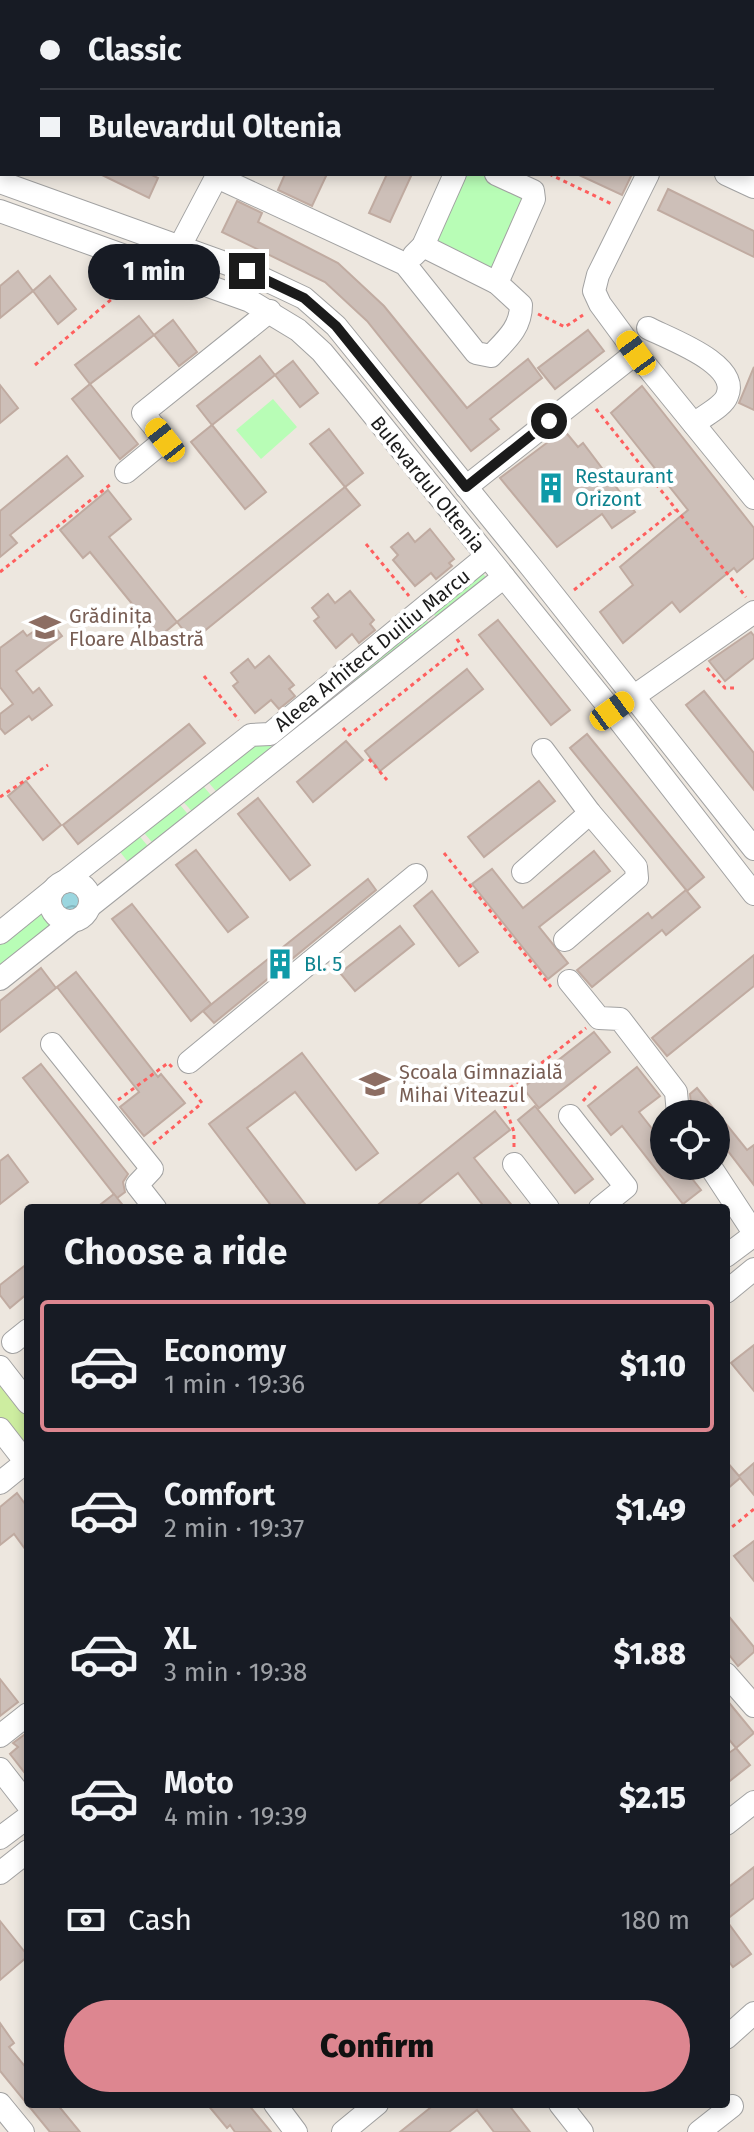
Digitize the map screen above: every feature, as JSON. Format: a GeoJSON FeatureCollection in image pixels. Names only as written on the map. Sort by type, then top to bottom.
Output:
{"type":"FeatureCollection","features":[{"type":"Feature","properties":{"kind":"street"},"geometry":{"type":"LineString","coordinates":[[180,246],[218,176],[405,264],[476,353],[491,356],[510,337],[521,320],[521,305],[497,283],[423,246]]}},
{"type":"Feature","properties":{"kind":"street"},"geometry":{"type":"LineString","coordinates":[[405,264],[423,246],[454,176]]}},
{"type":"Feature","properties":{"kind":"street"},"geometry":{"type":"LineString","coordinates":[[497,283],[534,199],[533,191],[500,176]]}},
{"type":"Feature","properties":{"kind":"street"},"geometry":{"type":"LineString","coordinates":[[647,176],[598,275],[594,291],[636,353],[754,498]]}},
{"type":"Feature","properties":{"kind":"street"},"geometry":{"type":"LineString","coordinates":[[730,176],[754,187]]}},
{"type":"Feature","properties":{"kind":"street","name":"Bulevardul Oltenia"},"geometry":{"type":"LineString","coordinates":[[0,182],[247,271],[304,298],[336,326],[754,849]]}},
{"type":"Feature","properties":{"kind":"street","name":"Bulevardul Oltenia"},"geometry":{"type":"LineString","coordinates":[[0,211],[250,301],[298,330],[322,352],[504,577],[754,894]]}},
{"type":"Feature","properties":{"kind":"street"},"geometry":{"type":"LineString","coordinates":[[126,472],[165,440],[143,413],[270,311]]}},
{"type":"Feature","properties":{"kind":"street"},"geometry":{"type":"LineString","coordinates":[[648,328],[706,358],[724,371],[728,395],[694,424]]}},
{"type":"Feature","properties":{"kind":"street"},"geometry":{"type":"LineString","coordinates":[[466,487],[636,353]]}},
{"type":"Feature","properties":{"kind":"street","name":"Aleea Arhitect Duiliu Marcu"},"geometry":{"type":"LineString","coordinates":[[0,933],[251,735],[270,734],[487,556]]}},
{"type":"Feature","properties":{"kind":"street","name":"Aleea Arhitect Duiliu Marcu"},"geometry":{"type":"LineString","coordinates":[[0,979],[504,577]]}},
{"type":"Feature","properties":{"kind":"street"},"geometry":{"type":"LineString","coordinates":[[612,711],[754,610]]}},
{"type":"Feature","properties":{"kind":"street"},"geometry":{"type":"LineString","coordinates":[[543,750],[590,813],[636,867],[637,878],[565,940]]}},
{"type":"Feature","properties":{"kind":"street"},"geometry":{"type":"LineString","coordinates":[[523,872],[590,813]]}},
{"type":"Feature","properties":{"kind":"street"},"geometry":{"type":"LineString","coordinates":[[186,1072],[416,875]]}},
{"type":"Feature","properties":{"kind":"street"},"geometry":{"type":"LineString","coordinates":[[73,881],[84,886],[90,895],[82,914],[61,919],[53,911],[51,897],[59,886],[73,881]]}},
{"type":"Feature","properties":{"kind":"street"},"geometry":{"type":"LineString","coordinates":[[562,987],[599,1018],[620,1019],[676,1092],[677,1100]]}},
{"type":"Feature","properties":{"kind":"street"},"geometry":{"type":"LineString","coordinates":[[52,1044],[152,1169],[137,1185],[152,1204]]}},
{"type":"Feature","properties":{"kind":"street"},"geometry":{"type":"LineString","coordinates":[[570,1116],[626,1187],[605,1204]]}},
{"type":"Feature","properties":{"kind":"street"},"geometry":{"type":"LineString","coordinates":[[514,1164],[545,1204]]}},
{"type":"Feature","properties":{"kind":"street"},"geometry":{"type":"LineString","coordinates":[[720,1180],[747,1218],[754,1234],[730,1253]]}},
{"type":"Feature","properties":{"kind":"street"},"geometry":{"type":"LineString","coordinates":[[730,1289],[754,1269]]}},
{"type":"Feature","properties":{"kind":"street"},"geometry":{"type":"LineString","coordinates":[[0,1367],[24,1398]]}},
{"type":"Feature","properties":{"kind":"street"},"geometry":{"type":"LineString","coordinates":[[0,1429],[24,1460]]}},
{"type":"Feature","properties":{"kind":"street"},"geometry":{"type":"LineString","coordinates":[[0,1483],[24,1466]]}},
{"type":"Feature","properties":{"kind":"street"},"geometry":{"type":"LineString","coordinates":[[730,1679],[754,1706]]}},
{"type":"Feature","properties":{"kind":"street"},"geometry":{"type":"LineString","coordinates":[[0,1736],[24,1717]]}},
{"type":"Feature","properties":{"kind":"street"},"geometry":{"type":"LineString","coordinates":[[0,1769],[24,1800]]}},
{"type":"Feature","properties":{"kind":"street"},"geometry":{"type":"LineString","coordinates":[[730,1821],[754,1802]]}},
{"type":"Feature","properties":{"kind":"street"},"geometry":{"type":"LineString","coordinates":[[0,1838],[24,1820]]}},
{"type":"Feature","properties":{"kind":"street"},"geometry":{"type":"LineString","coordinates":[[0,1873],[24,1854]]}},
{"type":"Feature","properties":{"kind":"street"},"geometry":{"type":"LineString","coordinates":[[730,2034],[754,2013]]}},
{"type":"Feature","properties":{"kind":"street"},"geometry":{"type":"LineString","coordinates":[[0,2104],[23,2132]]}},
{"type":"Feature","properties":{"kind":"street"},"geometry":{"type":"LineString","coordinates":[[278,2108],[296,2132]]}},
{"type":"Feature","properties":{"kind":"street"},"geometry":{"type":"LineString","coordinates":[[343,2132],[372,2108]]}},
{"type":"Feature","properties":{"kind":"street"},"geometry":{"type":"LineString","coordinates":[[563,2108],[582,2132]]}},
{"type":"Feature","properties":{"kind":"street"},"geometry":{"type":"LineString","coordinates":[[699,2132],[729,2108]]}},
{"type":"Feature","properties":{"kind":"path"},"geometry":{"type":"LineString","coordinates":[[553,176],[628,212]]}},
{"type":"Feature","properties":{"kind":"path"},"geometry":{"type":"LineString","coordinates":[[35,365],[152,264]]}},
{"type":"Feature","properties":{"kind":"path"},"geometry":{"type":"LineString","coordinates":[[521,305],[565,327],[600,304]]}},
{"type":"Feature","properties":{"kind":"path"},"geometry":{"type":"LineString","coordinates":[[584,393],[754,610]]}},
{"type":"Feature","properties":{"kind":"path"},"geometry":{"type":"LineString","coordinates":[[0,572],[126,472]]}},
{"type":"Feature","properties":{"kind":"path"},"geometry":{"type":"LineString","coordinates":[[559,602],[676,510]]}},
{"type":"Feature","properties":{"kind":"path"},"geometry":{"type":"LineString","coordinates":[[366,544],[421,610]]}},
{"type":"Feature","properties":{"kind":"path"},"geometry":{"type":"LineString","coordinates":[[447,624],[468,656]]}},
{"type":"Feature","properties":{"kind":"path"},"geometry":{"type":"LineString","coordinates":[[349,735],[461,646]]}},
{"type":"Feature","properties":{"kind":"path"},"geometry":{"type":"LineString","coordinates":[[694,653],[725,688],[734,688]]}},
{"type":"Feature","properties":{"kind":"path"},"geometry":{"type":"LineString","coordinates":[[204,676],[251,735]]}},
{"type":"Feature","properties":{"kind":"path"},"geometry":{"type":"LineString","coordinates":[[369,759],[387,780]]}},
{"type":"Feature","properties":{"kind":"path"},"geometry":{"type":"LineString","coordinates":[[0,797],[48,765]]}},
{"type":"Feature","properties":{"kind":"path"},"geometry":{"type":"LineString","coordinates":[[444,853],[562,987]]}},
{"type":"Feature","properties":{"kind":"path"},"geometry":{"type":"LineString","coordinates":[[514,1164],[514,1132],[502,1098],[506,1091],[584,1029]]}},
{"type":"Feature","properties":{"kind":"path"},"geometry":{"type":"LineString","coordinates":[[105,1109],[168,1063],[175,1070],[186,1072],[202,1103],[141,1154]]}},
{"type":"Feature","properties":{"kind":"path"},"geometry":{"type":"LineString","coordinates":[[730,1529],[754,1509]]}},
{"type":"Feature","properties":{"kind":"green space"},"geometry":{"type":"Polygon","coordinates":[[[466,176],[491,176],[525,194],[500,266],[490,271],[439,242],[435,232],[466,176]]]}},
{"type":"Feature","properties":{"kind":"green space"},"geometry":{"type":"Polygon","coordinates":[[[273,399],[297,427],[261,459],[236,430],[273,399]]]}},
{"type":"Feature","properties":{"kind":"green space"},"geometry":{"type":"Polygon","coordinates":[[[479,569],[490,582],[441,623],[430,610],[479,569]]]}},
{"type":"Feature","properties":{"kind":"green space"},"geometry":{"type":"Polygon","coordinates":[[[423,616],[433,628],[359,687],[349,674],[423,616]]]}},
{"type":"Feature","properties":{"kind":"green space"},"geometry":{"type":"Polygon","coordinates":[[[264,737],[275,752],[220,796],[204,777],[264,737]]]}},
{"type":"Feature","properties":{"kind":"green space"},"geometry":{"type":"Polygon","coordinates":[[[199,781],[215,800],[196,816],[180,798],[199,781]]]}},
{"type":"Feature","properties":{"kind":"green space"},"geometry":{"type":"Polygon","coordinates":[[[176,800],[191,818],[156,847],[140,828],[176,800]]]}},
{"type":"Feature","properties":{"kind":"green space"},"geometry":{"type":"Polygon","coordinates":[[[136,832],[152,851],[132,867],[117,848],[136,832]]]}},
{"type":"Feature","properties":{"kind":"green space"},"geometry":{"type":"Polygon","coordinates":[[[42,906],[59,926],[0,973],[0,939],[42,906]]]}},
{"type":"Feature","properties":{"kind":"green space"},"geometry":{"type":"Polygon","coordinates":[[[0,1378],[24,1409],[24,1448],[0,1417],[0,1378]]]}},
{"type":"Feature","properties":{"kind":"water"},"geometry":{"type":"Polygon","coordinates":[[[71,888],[80,892],[84,901],[80,910],[71,914],[62,910],[58,901],[62,892],[71,888]]]}},
{"type":"Feature","properties":{"kind":"building"},"geometry":{"type":"Polygon","coordinates":[[[104,176],[154,176],[158,178],[149,198],[104,176]]]}},
{"type":"Feature","properties":{"kind":"building"},"geometry":{"type":"Polygon","coordinates":[[[284,176],[326,176],[312,206],[278,190],[284,176]]]}},
{"type":"Feature","properties":{"kind":"building"},"geometry":{"type":"Polygon","coordinates":[[[386,176],[411,176],[390,222],[369,213],[386,176]]]}},
{"type":"Feature","properties":{"kind":"building"},"geometry":{"type":"Polygon","coordinates":[[[581,176],[631,176],[622,195],[581,176]]]}},
{"type":"Feature","properties":{"kind":"building"},"geometry":{"type":"Polygon","coordinates":[[[668,189],[754,231],[754,257],[658,210],[668,189]]]}},
{"type":"Feature","properties":{"kind":"building"},"geometry":{"type":"Polygon","coordinates":[[[237,201],[262,213],[258,222],[338,263],[384,306],[467,408],[528,359],[542,378],[490,419],[499,429],[471,451],[367,321],[325,282],[222,232],[237,201]]]}},
{"type":"Feature","properties":{"kind":"building"},"geometry":{"type":"Polygon","coordinates":[[[18,271],[33,291],[0,318],[0,286],[18,271]]]}},
{"type":"Feature","properties":{"kind":"building"},"geometry":{"type":"Polygon","coordinates":[[[50,276],[76,309],[58,324],[33,291],[50,276]]]}},
{"type":"Feature","properties":{"kind":"building"},"geometry":{"type":"Polygon","coordinates":[[[139,316],[154,335],[90,384],[75,365],[139,316]]]}},
{"type":"Feature","properties":{"kind":"building"},"geometry":{"type":"Polygon","coordinates":[[[173,320],[197,352],[179,366],[154,335],[173,320]]]}},
{"type":"Feature","properties":{"kind":"building"},"geometry":{"type":"Polygon","coordinates":[[[588,330],[604,351],[555,389],[538,368],[588,330]]]}},
{"type":"Feature","properties":{"kind":"building"},"geometry":{"type":"Polygon","coordinates":[[[260,356],[275,375],[212,425],[197,406],[260,356]]]}},
{"type":"Feature","properties":{"kind":"building"},"geometry":{"type":"Polygon","coordinates":[[[293,361],[318,393],[300,407],[275,375],[293,361]]]}},
{"type":"Feature","properties":{"kind":"building"},"geometry":{"type":"Polygon","coordinates":[[[754,367],[754,410],[739,403],[754,367]]]}},
{"type":"Feature","properties":{"kind":"building"},"geometry":{"type":"Polygon","coordinates":[[[90,384],[138,444],[120,459],[72,399],[90,384]]]}},
{"type":"Feature","properties":{"kind":"building"},"geometry":{"type":"Polygon","coordinates":[[[0,385],[18,408],[0,423],[0,385]]]}},
{"type":"Feature","properties":{"kind":"building"},"geometry":{"type":"Polygon","coordinates":[[[642,386],[754,528],[754,558],[737,572],[734,568],[680,612],[672,602],[623,643],[600,612],[633,585],[620,567],[688,510],[611,413],[642,386]]]}},
{"type":"Feature","properties":{"kind":"building"},"geometry":{"type":"Polygon","coordinates":[[[212,425],[266,492],[245,509],[191,442],[212,425]]]}},
{"type":"Feature","properties":{"kind":"building"},"geometry":{"type":"Polygon","coordinates":[[[329,429],[363,473],[345,487],[310,444],[329,429]]]}},
{"type":"Feature","properties":{"kind":"building","name":"Restaurant Orizont"},"geometry":{"type":"Polygon","coordinates":[[[564,430],[578,447],[583,443],[635,512],[612,528],[602,514],[557,547],[500,478],[564,430]]]}},
{"type":"Feature","properties":{"kind":"building"},"geometry":{"type":"Polygon","coordinates":[[[67,456],[83,476],[10,535],[17,543],[0,557],[0,511],[67,456]]]}},
{"type":"Feature","properties":{"kind":"building"},"geometry":{"type":"Polygon","coordinates":[[[345,487],[360,505],[192,641],[177,622],[345,487]]]}},
{"type":"Feature","properties":{"kind":"building"},"geometry":{"type":"Polygon","coordinates":[[[108,490],[131,519],[109,537],[177,622],[159,637],[90,552],[83,558],[60,530],[108,490]]]}},
{"type":"Feature","properties":{"kind":"building"},"geometry":{"type":"Polygon","coordinates":[[[430,529],[454,559],[449,563],[452,566],[436,579],[431,573],[415,586],[393,560],[398,555],[391,547],[408,533],[415,542],[430,529]]]}},
{"type":"Feature","properties":{"kind":"building"},"geometry":{"type":"Polygon","coordinates":[[[350,591],[374,620],[370,624],[375,630],[359,643],[352,634],[336,648],[314,621],[319,617],[312,608],[328,594],[335,603],[350,591]]]}},
{"type":"Feature","properties":{"kind":"building"},"geometry":{"type":"Polygon","coordinates":[[[50,620],[62,636],[16,671],[33,693],[39,688],[52,705],[32,720],[29,716],[5,734],[0,728],[0,714],[13,704],[0,687],[0,648],[23,631],[27,636],[50,620]]]}},
{"type":"Feature","properties":{"kind":"building"},"geometry":{"type":"Polygon","coordinates":[[[498,620],[570,710],[551,725],[479,635],[498,620]]]}},
{"type":"Feature","properties":{"kind":"building"},"geometry":{"type":"Polygon","coordinates":[[[751,632],[754,636],[754,658],[725,681],[709,661],[751,632]]]}},
{"type":"Feature","properties":{"kind":"building"},"geometry":{"type":"Polygon","coordinates":[[[269,656],[294,685],[289,689],[295,696],[279,709],[271,700],[255,713],[233,686],[238,682],[231,673],[248,659],[255,668],[269,656]]]}},
{"type":"Feature","properties":{"kind":"building"},"geometry":{"type":"Polygon","coordinates":[[[467,669],[483,689],[380,771],[365,751],[467,669]]]}},
{"type":"Feature","properties":{"kind":"building"},"geometry":{"type":"Polygon","coordinates":[[[704,691],[754,753],[754,790],[686,705],[704,691]]]}},
{"type":"Feature","properties":{"kind":"building"},"geometry":{"type":"Polygon","coordinates":[[[189,724],[205,743],[78,844],[63,825],[189,724]]]}},
{"type":"Feature","properties":{"kind":"building"},"geometry":{"type":"Polygon","coordinates":[[[587,734],[704,877],[687,891],[570,748],[587,734]]]}},
{"type":"Feature","properties":{"kind":"building"},"geometry":{"type":"Polygon","coordinates":[[[346,741],[363,760],[313,802],[297,782],[346,741]]]}},
{"type":"Feature","properties":{"kind":"building"},"geometry":{"type":"Polygon","coordinates":[[[26,781],[61,825],[43,840],[8,796],[26,781]]]}},
{"type":"Feature","properties":{"kind":"building"},"geometry":{"type":"Polygon","coordinates":[[[539,781],[555,801],[484,857],[468,837],[539,781]]]}},
{"type":"Feature","properties":{"kind":"building"},"geometry":{"type":"Polygon","coordinates":[[[258,798],[310,865],[290,880],[238,814],[258,798]]]}},
{"type":"Feature","properties":{"kind":"building"},"geometry":{"type":"Polygon","coordinates":[[[196,850],[248,917],[228,932],[176,865],[196,850]]]}},
{"type":"Feature","properties":{"kind":"building"},"geometry":{"type":"Polygon","coordinates":[[[594,851],[610,871],[539,927],[568,963],[548,979],[472,884],[492,869],[523,908],[594,851]]]}},
{"type":"Feature","properties":{"kind":"building"},"geometry":{"type":"Polygon","coordinates":[[[368,879],[376,890],[214,1023],[203,1011],[368,879]]]}},
{"type":"Feature","properties":{"kind":"building"},"geometry":{"type":"Polygon","coordinates":[[[686,890],[700,907],[666,935],[662,930],[592,987],[577,970],[648,913],[652,918],[686,890]]]}},
{"type":"Feature","properties":{"kind":"building"},"geometry":{"type":"Polygon","coordinates":[[[432,891],[478,952],[459,966],[414,906],[432,891]]]}},
{"type":"Feature","properties":{"kind":"building"},"geometry":{"type":"Polygon","coordinates":[[[132,904],[211,1004],[191,1021],[112,919],[132,904]]]}},
{"type":"Feature","properties":{"kind":"building"},"geometry":{"type":"Polygon","coordinates":[[[400,926],[414,944],[355,991],[340,973],[400,926]]]}},
{"type":"Feature","properties":{"kind":"building"},"geometry":{"type":"Polygon","coordinates":[[[754,955],[754,986],[667,1056],[652,1038],[754,955]]]}},
{"type":"Feature","properties":{"kind":"building"},"geometry":{"type":"Polygon","coordinates":[[[41,968],[56,988],[0,1032],[0,1001],[41,968]]]}},
{"type":"Feature","properties":{"kind":"building"},"geometry":{"type":"Polygon","coordinates":[[[76,972],[158,1077],[161,1074],[185,1103],[144,1136],[120,1107],[139,1092],[57,987],[76,972]]]}},
{"type":"Feature","properties":{"kind":"building"},"geometry":{"type":"Polygon","coordinates":[[[594,1032],[610,1052],[539,1108],[523,1088],[594,1032]]]}},
{"type":"Feature","properties":{"kind":"building"},"geometry":{"type":"Polygon","coordinates":[[[302,1053],[378,1153],[356,1170],[295,1092],[247,1128],[305,1204],[270,1204],[209,1124],[302,1053]]]}},
{"type":"Feature","properties":{"kind":"building"},"geometry":{"type":"Polygon","coordinates":[[[41,1064],[128,1174],[123,1182],[125,1192],[117,1198],[23,1078],[41,1064]]]}},
{"type":"Feature","properties":{"kind":"building"},"geometry":{"type":"Polygon","coordinates":[[[637,1067],[660,1096],[650,1100],[650,1104],[639,1112],[650,1126],[650,1162],[622,1126],[611,1135],[588,1106],[637,1067]]]}},
{"type":"Feature","properties":{"kind":"building"},"geometry":{"type":"Polygon","coordinates":[[[697,1088],[707,1100],[691,1100],[690,1094],[697,1088]]]}},
{"type":"Feature","properties":{"kind":"building"},"geometry":{"type":"Polygon","coordinates":[[[535,1106],[593,1179],[575,1193],[518,1120],[535,1106]]]}},
{"type":"Feature","properties":{"kind":"building"},"geometry":{"type":"Polygon","coordinates":[[[495,1111],[510,1130],[474,1158],[511,1204],[482,1204],[458,1173],[419,1204],[379,1204],[495,1111]]]}},
{"type":"Feature","properties":{"kind":"building"},"geometry":{"type":"Polygon","coordinates":[[[730,1129],[747,1150],[754,1145],[754,1185],[730,1154],[730,1129]]]}},
{"type":"Feature","properties":{"kind":"building"},"geometry":{"type":"Polygon","coordinates":[[[8,1155],[28,1182],[0,1204],[0,1161],[8,1155]]]}},
{"type":"Feature","properties":{"kind":"building"},"geometry":{"type":"Polygon","coordinates":[[[664,1180],[693,1180],[701,1190],[683,1204],[664,1180]]]}},
{"type":"Feature","properties":{"kind":"building"},"geometry":{"type":"Polygon","coordinates":[[[114,1194],[122,1204],[101,1204],[114,1194]]]}},
{"type":"Feature","properties":{"kind":"building"},"geometry":{"type":"Polygon","coordinates":[[[24,1266],[24,1296],[10,1308],[0,1295],[0,1285],[24,1266]]]}},
{"type":"Feature","properties":{"kind":"building"},"geometry":{"type":"Polygon","coordinates":[[[754,1345],[754,1391],[731,1363],[754,1345]]]}},
{"type":"Feature","properties":{"kind":"building"},"geometry":{"type":"Polygon","coordinates":[[[754,1463],[754,1495],[740,1478],[730,1487],[730,1466],[739,1476],[754,1463]]]}},
{"type":"Feature","properties":{"kind":"building"},"geometry":{"type":"Polygon","coordinates":[[[17,1493],[24,1503],[24,1548],[14,1534],[0,1545],[0,1507],[17,1493]]]}},
{"type":"Feature","properties":{"kind":"building"},"geometry":{"type":"Polygon","coordinates":[[[754,1541],[754,1581],[734,1556],[754,1541]]]}},
{"type":"Feature","properties":{"kind":"building"},"geometry":{"type":"Polygon","coordinates":[[[730,1618],[754,1647],[754,1652],[738,1666],[730,1656],[730,1618]]]}},
{"type":"Feature","properties":{"kind":"building"},"geometry":{"type":"Polygon","coordinates":[[[0,1679],[18,1702],[0,1716],[0,1679]]]}},
{"type":"Feature","properties":{"kind":"building"},"geometry":{"type":"Polygon","coordinates":[[[730,1704],[754,1733],[736,1748],[730,1741],[730,1704]]]}},
{"type":"Feature","properties":{"kind":"building"},"geometry":{"type":"Polygon","coordinates":[[[24,1735],[24,1772],[10,1754],[18,1747],[13,1743],[24,1735]]]}},
{"type":"Feature","properties":{"kind":"building"},"geometry":{"type":"Polygon","coordinates":[[[736,1748],[750,1765],[730,1781],[730,1752],[736,1748]]]}},
{"type":"Feature","properties":{"kind":"building"},"geometry":{"type":"Polygon","coordinates":[[[754,1867],[754,1898],[730,1917],[730,1886],[754,1867]]]}},
{"type":"Feature","properties":{"kind":"building"},"geometry":{"type":"Polygon","coordinates":[[[0,1921],[24,1951],[24,1959],[0,1980],[0,1921]]]}},
{"type":"Feature","properties":{"kind":"building"},"geometry":{"type":"Polygon","coordinates":[[[730,1925],[751,1954],[733,1967],[730,1963],[730,1925]]]}},
{"type":"Feature","properties":{"kind":"building"},"geometry":{"type":"Polygon","coordinates":[[[0,2023],[14,2043],[9,2047],[24,2065],[24,2100],[0,2071],[0,2023]]]}},
{"type":"Feature","properties":{"kind":"building"},"geometry":{"type":"Polygon","coordinates":[[[30,2108],[60,2108],[80,2132],[50,2132],[30,2108]]]}},
{"type":"Feature","properties":{"kind":"building"},"geometry":{"type":"Polygon","coordinates":[[[210,2108],[251,2108],[271,2132],[235,2132],[230,2125],[227,2128],[210,2108]]]}},
{"type":"Feature","properties":{"kind":"building"},"geometry":{"type":"Polygon","coordinates":[[[430,2108],[511,2108],[530,2132],[494,2132],[477,2110],[449,2132],[400,2132],[430,2108]]]}},
{"type":"Feature","properties":{"kind":"place","name":"Restaurant Orizont"},"geometry":{"type":"Point","coordinates":[551,488]}},
{"type":"Feature","properties":{"kind":"place","name":"Grădinița Floare Albastră"},"geometry":{"type":"Point","coordinates":[45,627]}},
{"type":"Feature","properties":{"kind":"place","name":"Bl. 5"},"geometry":{"type":"Point","coordinates":[280,964]}},
{"type":"Feature","properties":{"kind":"place","name":"Școala Gimnazială Mihai Viteazul"},"geometry":{"type":"Point","coordinates":[375,1084]}},
{"type":"Feature","properties":{"kind":"route"},"geometry":{"type":"LineString","coordinates":[[247,271],[304,298],[336,326],[466,487],[549,421]]}}]}
